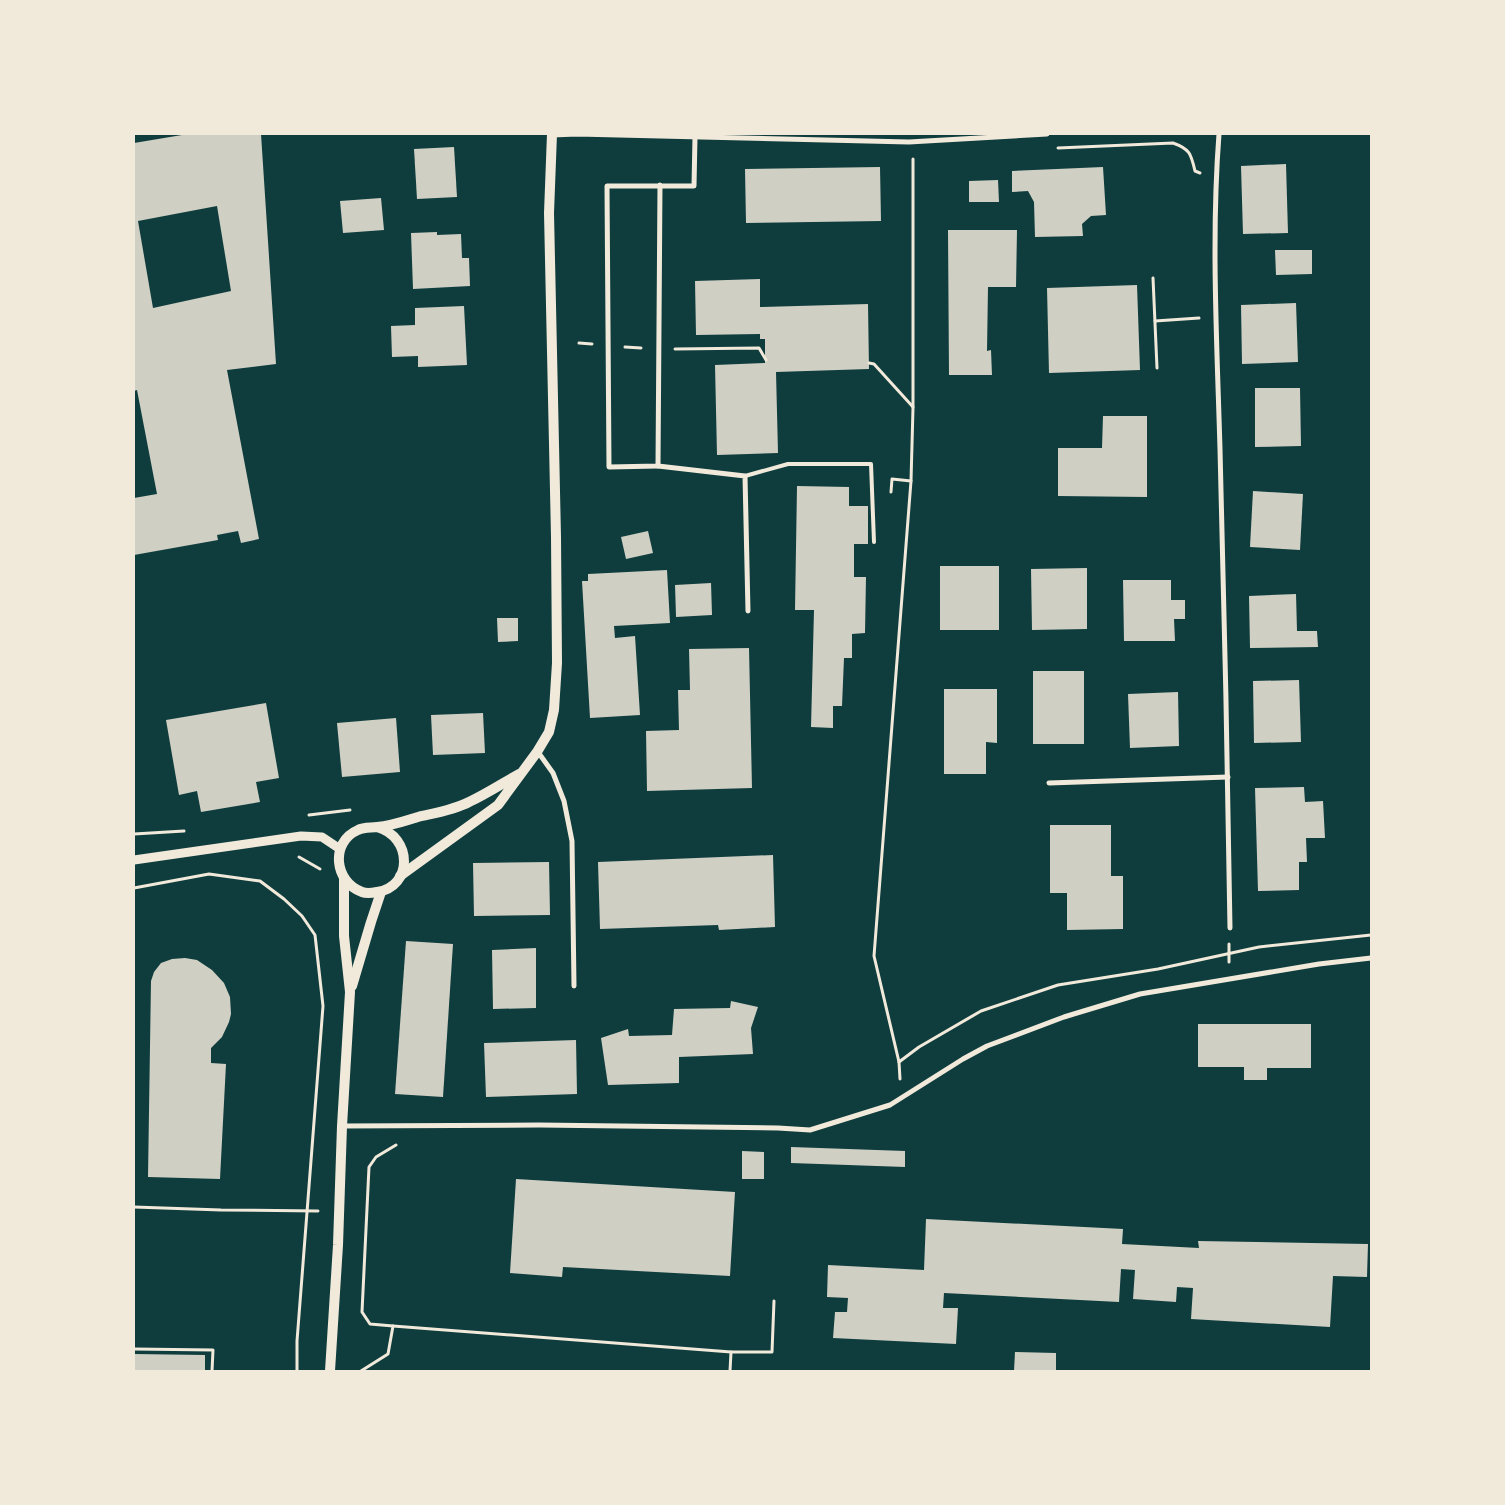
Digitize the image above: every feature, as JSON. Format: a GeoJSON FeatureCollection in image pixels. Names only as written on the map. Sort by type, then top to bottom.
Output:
{"type":"FeatureCollection","features":[{"type":"Feature","properties":{"kind":"main road"},"geometry":{"type":"LineString","coordinates":[[522,772],[468,803],[432,814],[358,830],[349,835],[340,849],[339,867],[344,878],[354,888],[362,892],[381,892],[390,887],[400,876],[498,805],[537,752],[549,732],[554,710],[558,663],[549,213],[552,134]]}},
{"type":"Feature","properties":{"kind":"main road"},"geometry":{"type":"LineString","coordinates":[[377,827],[392,834],[402,847],[404,867],[400,876]]}},
{"type":"Feature","properties":{"kind":"main road"},"geometry":{"type":"LineString","coordinates":[[330,1371],[350,992],[344,936],[344,878]]}},
{"type":"Feature","properties":{"kind":"main road"},"geometry":{"type":"LineString","coordinates":[[350,992],[381,892]]}},
{"type":"Feature","properties":{"kind":"street"},"geometry":{"type":"LineString","coordinates":[[552,134],[916,142],[1047,134]]}},
{"type":"Feature","properties":{"kind":"street"},"geometry":{"type":"LineString","coordinates":[[1219,134],[1215,182],[1230,928]]}},
{"type":"Feature","properties":{"kind":"street"},"geometry":{"type":"LineString","coordinates":[[696,137],[694,186],[607,186],[609,467],[658,466],[745,476],[748,611]]}},
{"type":"Feature","properties":{"kind":"street"},"geometry":{"type":"LineString","coordinates":[[658,466],[660,185]]}},
{"type":"Feature","properties":{"kind":"street"},"geometry":{"type":"LineString","coordinates":[[537,752],[552,773],[564,801],[572,841],[574,986]]}},
{"type":"Feature","properties":{"kind":"street"},"geometry":{"type":"LineString","coordinates":[[1048,783],[1228,777]]}},
{"type":"Feature","properties":{"kind":"street"},"geometry":{"type":"LineString","coordinates":[[134,860],[301,836],[322,837],[340,849]]}},
{"type":"Feature","properties":{"kind":"street"},"geometry":{"type":"LineString","coordinates":[[342,1126],[539,1125],[810,1130],[890,1105],[987,1046],[1056,1020],[1140,994],[1318,964],[1371,958]]}},
{"type":"Feature","properties":{"kind":"lane"},"geometry":{"type":"LineString","coordinates":[[745,476],[788,464],[871,464],[874,542]]}},
{"type":"Feature","properties":{"kind":"path"},"geometry":{"type":"LineString","coordinates":[[890,1105],[900,1084],[899,1062],[874,956],[911,481],[913,408],[912,162],[916,142]]}},
{"type":"Feature","properties":{"kind":"path"},"geometry":{"type":"LineString","coordinates":[[1049,148],[1173,143],[1184,147],[1191,154],[1195,171]]}},
{"type":"Feature","properties":{"kind":"path"},"geometry":{"type":"LineString","coordinates":[[1153,278],[1157,368]]}},
{"type":"Feature","properties":{"kind":"path"},"geometry":{"type":"LineString","coordinates":[[1155,321],[1217,317]]}},
{"type":"Feature","properties":{"kind":"path"},"geometry":{"type":"LineString","coordinates":[[869,363],[874,364],[913,408]]}},
{"type":"Feature","properties":{"kind":"path"},"geometry":{"type":"LineString","coordinates":[[303,816],[352,809]]}},
{"type":"Feature","properties":{"kind":"path"},"geometry":{"type":"LineString","coordinates":[[134,834],[187,831]]}},
{"type":"Feature","properties":{"kind":"path"},"geometry":{"type":"LineString","coordinates":[[134,888],[209,874],[260,881],[284,899],[302,916],[315,935],[323,1006],[297,1341],[297,1371]]}},
{"type":"Feature","properties":{"kind":"path"},"geometry":{"type":"LineString","coordinates":[[1230,928],[1228,953],[1231,978]]}},
{"type":"Feature","properties":{"kind":"path"},"geometry":{"type":"LineString","coordinates":[[899,1062],[919,1047],[981,1011],[1058,985],[1158,969],[1258,947],[1371,935]]}},
{"type":"Feature","properties":{"kind":"path"},"geometry":{"type":"LineString","coordinates":[[398,1143],[376,1157],[369,1166],[362,1312],[370,1324],[731,1352],[772,1352],[774,1301]]}},
{"type":"Feature","properties":{"kind":"path"},"geometry":{"type":"LineString","coordinates":[[134,1207],[221,1210],[318,1210]]}},
{"type":"Feature","properties":{"kind":"path"},"geometry":{"type":"LineString","coordinates":[[361,1371],[388,1354],[393,1326]]}},
{"type":"Feature","properties":{"kind":"path"},"geometry":{"type":"LineString","coordinates":[[134,1349],[213,1350],[212,1371]]}},
{"type":"Feature","properties":{"kind":"path"},"geometry":{"type":"LineString","coordinates":[[730,1371],[731,1352]]}},
{"type":"Feature","properties":{"kind":"building"},"geometry":{"type":"Polygon","coordinates":[[[188,134],[261,134],[276,364],[227,370],[259,539],[241,543],[238,531],[217,535],[218,540],[134,555],[134,498],[157,494],[137,390],[134,391],[134,143],[188,134]],[[217,206],[138,221],[153,308],[231,291],[217,206]]]}},
{"type":"Feature","properties":{"kind":"building"},"geometry":{"type":"Polygon","coordinates":[[[454,147],[457,197],[417,199],[414,149],[454,147]]]}},
{"type":"Feature","properties":{"kind":"building"},"geometry":{"type":"Polygon","coordinates":[[[1286,164],[1288,233],[1243,234],[1241,166],[1286,164]]]}},
{"type":"Feature","properties":{"kind":"building"},"geometry":{"type":"Polygon","coordinates":[[[880,167],[881,221],[746,223],[745,169],[880,167]]]}},
{"type":"Feature","properties":{"kind":"building"},"geometry":{"type":"Polygon","coordinates":[[[1103,167],[1106,215],[1091,216],[1082,224],[1083,236],[1035,237],[1034,202],[1028,191],[1012,192],[1012,171],[1103,167]]]}},
{"type":"Feature","properties":{"kind":"building"},"geometry":{"type":"Polygon","coordinates":[[[998,180],[999,202],[969,202],[969,181],[998,180]]]}},
{"type":"Feature","properties":{"kind":"building"},"geometry":{"type":"Polygon","coordinates":[[[381,198],[384,230],[343,233],[340,201],[381,198]]]}},
{"type":"Feature","properties":{"kind":"building"},"geometry":{"type":"Polygon","coordinates":[[[948,230],[1017,230],[1016,287],[988,287],[987,351],[991,350],[992,375],[949,375],[948,230]]]}},
{"type":"Feature","properties":{"kind":"building"},"geometry":{"type":"Polygon","coordinates":[[[437,232],[437,235],[461,234],[462,258],[469,258],[470,286],[413,289],[411,233],[437,232]]]}},
{"type":"Feature","properties":{"kind":"building"},"geometry":{"type":"Polygon","coordinates":[[[1275,250],[1312,250],[1312,274],[1276,275],[1275,250]]]}},
{"type":"Feature","properties":{"kind":"building"},"geometry":{"type":"Polygon","coordinates":[[[760,279],[760,307],[868,304],[869,369],[776,372],[778,453],[717,455],[715,365],[765,363],[765,339],[760,339],[760,334],[696,335],[695,281],[760,279]]]}},
{"type":"Feature","properties":{"kind":"building"},"geometry":{"type":"Polygon","coordinates":[[[1137,285],[1140,370],[1049,373],[1047,288],[1137,285]]]}},
{"type":"Feature","properties":{"kind":"building"},"geometry":{"type":"Polygon","coordinates":[[[1296,303],[1298,362],[1242,364],[1241,305],[1296,303]]]}},
{"type":"Feature","properties":{"kind":"building"},"geometry":{"type":"Polygon","coordinates":[[[464,306],[467,365],[418,367],[418,356],[392,357],[391,326],[415,325],[415,308],[464,306]]]}},
{"type":"Feature","properties":{"kind":"building"},"geometry":{"type":"Polygon","coordinates":[[[1255,388],[1300,388],[1301,446],[1255,447],[1255,388]]]}},
{"type":"Feature","properties":{"kind":"building"},"geometry":{"type":"Polygon","coordinates":[[[1103,416],[1147,416],[1147,497],[1058,496],[1058,448],[1102,448],[1103,416]]]}},
{"type":"Feature","properties":{"kind":"building"},"geometry":{"type":"Polygon","coordinates":[[[797,486],[849,487],[849,506],[868,506],[868,544],[854,544],[854,577],[866,577],[865,633],[852,634],[852,658],[844,658],[842,706],[833,706],[833,728],[811,727],[814,610],[795,610],[797,486]]]}},
{"type":"Feature","properties":{"kind":"building"},"geometry":{"type":"Polygon","coordinates":[[[1253,491],[1303,494],[1300,550],[1250,547],[1253,491]]]}},
{"type":"Feature","properties":{"kind":"building"},"geometry":{"type":"Polygon","coordinates":[[[648,531],[653,553],[626,559],[621,537],[648,531]]]}},
{"type":"Feature","properties":{"kind":"building"},"geometry":{"type":"Polygon","coordinates":[[[940,566],[999,566],[999,630],[940,630],[940,566]]]}},
{"type":"Feature","properties":{"kind":"building"},"geometry":{"type":"Polygon","coordinates":[[[1087,568],[1087,629],[1032,630],[1031,569],[1087,568]]]}},
{"type":"Feature","properties":{"kind":"building"},"geometry":{"type":"Polygon","coordinates":[[[667,570],[670,623],[614,626],[615,638],[635,636],[640,715],[590,718],[582,581],[588,581],[588,574],[667,570]]]}},
{"type":"Feature","properties":{"kind":"building"},"geometry":{"type":"Polygon","coordinates":[[[1123,580],[1171,580],[1171,600],[1185,600],[1185,619],[1174,619],[1175,641],[1124,641],[1123,580]]]}},
{"type":"Feature","properties":{"kind":"building"},"geometry":{"type":"Polygon","coordinates":[[[711,583],[712,615],[676,617],[675,585],[711,583]]]}},
{"type":"Feature","properties":{"kind":"building"},"geometry":{"type":"Polygon","coordinates":[[[1296,594],[1297,631],[1317,631],[1318,647],[1250,648],[1249,596],[1296,594]]]}},
{"type":"Feature","properties":{"kind":"building"},"geometry":{"type":"Polygon","coordinates":[[[497,618],[518,618],[518,641],[498,642],[497,618]]]}},
{"type":"Feature","properties":{"kind":"building"},"geometry":{"type":"Polygon","coordinates":[[[749,648],[752,788],[647,791],[646,731],[679,730],[678,690],[690,690],[689,649],[749,648]]]}},
{"type":"Feature","properties":{"kind":"building"},"geometry":{"type":"Polygon","coordinates":[[[1033,671],[1084,671],[1084,744],[1033,744],[1033,671]]]}},
{"type":"Feature","properties":{"kind":"building"},"geometry":{"type":"Polygon","coordinates":[[[1299,680],[1301,742],[1254,743],[1253,681],[1299,680]]]}},
{"type":"Feature","properties":{"kind":"building"},"geometry":{"type":"Polygon","coordinates":[[[944,689],[997,689],[997,743],[986,742],[986,774],[944,774],[944,689]]]}},
{"type":"Feature","properties":{"kind":"building"},"geometry":{"type":"Polygon","coordinates":[[[1178,692],[1179,746],[1130,748],[1128,694],[1178,692]]]}},
{"type":"Feature","properties":{"kind":"building"},"geometry":{"type":"Polygon","coordinates":[[[266,703],[279,778],[256,782],[260,802],[201,812],[197,791],[179,795],[166,720],[266,703]]]}},
{"type":"Feature","properties":{"kind":"building"},"geometry":{"type":"Polygon","coordinates":[[[483,713],[485,753],[433,755],[431,715],[483,713]]]}},
{"type":"Feature","properties":{"kind":"building"},"geometry":{"type":"Polygon","coordinates":[[[396,718],[400,772],[342,777],[337,723],[396,718]]]}},
{"type":"Feature","properties":{"kind":"building"},"geometry":{"type":"Polygon","coordinates":[[[1304,787],[1305,802],[1323,801],[1325,838],[1306,838],[1307,862],[1299,862],[1299,890],[1258,891],[1255,788],[1304,787]]]}},
{"type":"Feature","properties":{"kind":"building"},"geometry":{"type":"Polygon","coordinates":[[[1050,825],[1111,825],[1111,876],[1123,876],[1123,929],[1067,930],[1067,893],[1050,893],[1050,825]]]}},
{"type":"Feature","properties":{"kind":"building"},"geometry":{"type":"Polygon","coordinates":[[[773,855],[775,927],[719,930],[718,925],[600,929],[598,862],[773,855]]]}},
{"type":"Feature","properties":{"kind":"building"},"geometry":{"type":"Polygon","coordinates":[[[549,862],[550,915],[474,916],[473,863],[549,862]]]}},
{"type":"Feature","properties":{"kind":"building"},"geometry":{"type":"Polygon","coordinates":[[[406,941],[453,944],[443,1097],[395,1094],[406,941]]]}},
{"type":"Feature","properties":{"kind":"building"},"geometry":{"type":"Polygon","coordinates":[[[536,948],[536,1008],[493,1009],[492,950],[536,948]]]}},
{"type":"Feature","properties":{"kind":"building"},"geometry":{"type":"Polygon","coordinates":[[[185,958],[197,960],[212,970],[224,983],[230,997],[231,1014],[229,1022],[222,1037],[211,1048],[211,1063],[226,1064],[220,1179],[148,1177],[151,981],[154,972],[161,963],[172,959],[185,958]]]}},
{"type":"Feature","properties":{"kind":"building"},"geometry":{"type":"Polygon","coordinates":[[[731,1001],[758,1007],[751,1028],[753,1054],[679,1057],[679,1083],[608,1085],[601,1038],[628,1029],[629,1036],[672,1035],[674,1009],[730,1008],[731,1001]]]}},
{"type":"Feature","properties":{"kind":"building"},"geometry":{"type":"Polygon","coordinates":[[[1198,1024],[1311,1024],[1311,1068],[1267,1068],[1267,1080],[1244,1080],[1244,1067],[1198,1067],[1198,1024]]]}},
{"type":"Feature","properties":{"kind":"building"},"geometry":{"type":"Polygon","coordinates":[[[576,1040],[577,1094],[486,1097],[484,1043],[576,1040]]]}},
{"type":"Feature","properties":{"kind":"building"},"geometry":{"type":"Polygon","coordinates":[[[791,1147],[905,1151],[905,1167],[791,1163],[791,1147]]]}},
{"type":"Feature","properties":{"kind":"building"},"geometry":{"type":"Polygon","coordinates":[[[742,1151],[764,1152],[764,1179],[742,1179],[742,1151]]]}},
{"type":"Feature","properties":{"kind":"building"},"geometry":{"type":"Polygon","coordinates":[[[516,1179],[735,1192],[730,1276],[563,1267],[562,1277],[510,1273],[516,1179]]]}},
{"type":"Feature","properties":{"kind":"building"},"geometry":{"type":"Polygon","coordinates":[[[926,1219],[1123,1229],[1122,1244],[1199,1248],[1198,1241],[1368,1244],[1367,1277],[1333,1276],[1330,1327],[1191,1319],[1193,1288],[1177,1287],[1176,1302],[1133,1299],[1135,1270],[1121,1269],[1119,1302],[944,1293],[943,1308],[958,1308],[956,1344],[833,1338],[835,1312],[847,1312],[848,1298],[827,1297],[828,1265],[924,1270],[926,1219]]]}},
{"type":"Feature","properties":{"kind":"building"},"geometry":{"type":"Polygon","coordinates":[[[1015,1352],[1056,1353],[1056,1371],[1014,1371],[1015,1352]]]}},
{"type":"Feature","properties":{"kind":"building"},"geometry":{"type":"Polygon","coordinates":[[[134,1354],[205,1355],[205,1371],[134,1371],[134,1354]]]}}]}
